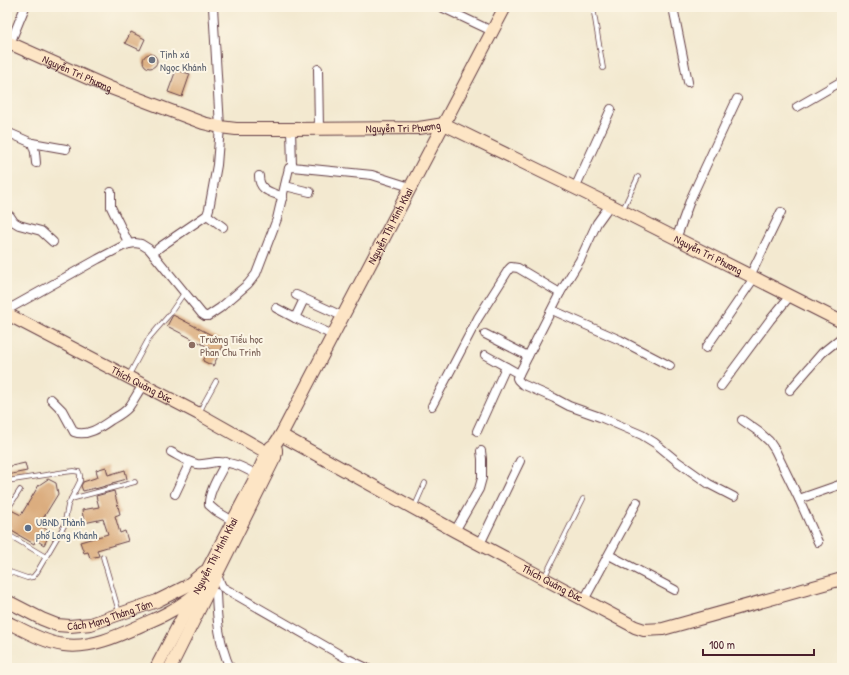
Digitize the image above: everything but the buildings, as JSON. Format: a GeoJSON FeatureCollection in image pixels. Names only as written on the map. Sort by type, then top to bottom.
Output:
{"type":"FeatureCollection","features":[{"type":"Feature","properties":{"kind":"street"},"geometry":{"type":"LineString","coordinates":[[8,46],[25,7]]}},
{"type":"Feature","properties":{"kind":"street"},"geometry":{"type":"LineString","coordinates":[[153,253],[207,215],[209,209],[217,165],[220,127],[213,7]]}},
{"type":"Feature","properties":{"kind":"street"},"geometry":{"type":"LineString","coordinates":[[441,7],[492,31]]}},
{"type":"Feature","properties":{"kind":"street","name":"Nguyễn Thị Minh Khai"},"geometry":{"type":"LineString","coordinates":[[170,668],[198,599],[212,571],[342,316],[505,7]]}},
{"type":"Feature","properties":{"kind":"street"},"geometry":{"type":"LineString","coordinates":[[673,7],[688,82]]}},
{"type":"Feature","properties":{"kind":"street","name":"Nguyễn Tri Phương"},"geometry":{"type":"LineString","coordinates":[[8,46],[108,87],[192,119],[220,127],[291,129],[419,128],[444,124],[842,322]]}},
{"type":"Feature","properties":{"kind":"street"},"geometry":{"type":"LineString","coordinates":[[318,69],[319,129]]}},
{"type":"Feature","properties":{"kind":"street"},"geometry":{"type":"LineString","coordinates":[[797,107],[842,81]]}},
{"type":"Feature","properties":{"kind":"street"},"geometry":{"type":"LineString","coordinates":[[676,239],[691,198],[738,99]]}},
{"type":"Feature","properties":{"kind":"street"},"geometry":{"type":"LineString","coordinates":[[575,188],[611,109]]}},
{"type":"Feature","properties":{"kind":"street"},"geometry":{"type":"LineString","coordinates":[[7,310],[123,246],[129,244],[140,244],[149,248],[202,314],[208,316],[220,308],[248,284],[256,274],[277,219],[289,168],[292,167],[291,129]]}},
{"type":"Feature","properties":{"kind":"street"},"geometry":{"type":"LineString","coordinates":[[7,132],[32,143],[66,149]]}},
{"type":"Feature","properties":{"kind":"street"},"geometry":{"type":"LineString","coordinates":[[32,143],[36,163]]}},
{"type":"Feature","properties":{"kind":"street"},"geometry":{"type":"LineString","coordinates":[[292,167],[372,175],[410,187]]}},
{"type":"Feature","properties":{"kind":"street"},"geometry":{"type":"LineString","coordinates":[[259,176],[260,184],[263,188],[283,197]]}},
{"type":"Feature","properties":{"kind":"street"},"geometry":{"type":"LineString","coordinates":[[285,186],[310,192]]}},
{"type":"Feature","properties":{"kind":"street"},"geometry":{"type":"LineString","coordinates":[[111,192],[112,207],[129,244]]}},
{"type":"Feature","properties":{"kind":"street"},"geometry":{"type":"LineString","coordinates":[[610,206],[597,223],[580,260],[560,293],[517,378],[522,384],[569,406],[600,417],[642,435],[655,443],[678,462],[709,484],[734,496]]}},
{"type":"Feature","properties":{"kind":"street"},"geometry":{"type":"LineString","coordinates":[[706,348],[752,277],[781,212]]}},
{"type":"Feature","properties":{"kind":"street"},"geometry":{"type":"LineString","coordinates":[[7,215],[10,216],[18,225],[42,231],[53,242]]}},
{"type":"Feature","properties":{"kind":"street"},"geometry":{"type":"LineString","coordinates":[[207,215],[223,227]]}},
{"type":"Feature","properties":{"kind":"street"},"geometry":{"type":"LineString","coordinates":[[432,406],[460,350],[509,269],[518,268],[560,293]]}},
{"type":"Feature","properties":{"kind":"street"},"geometry":{"type":"LineString","coordinates":[[296,295],[342,316]]}},
{"type":"Feature","properties":{"kind":"street"},"geometry":{"type":"LineString","coordinates":[[721,386],[770,320],[790,296]]}},
{"type":"Feature","properties":{"kind":"street"},"geometry":{"type":"LineString","coordinates":[[295,318],[304,299]]}},
{"type":"Feature","properties":{"kind":"street"},"geometry":{"type":"LineString","coordinates":[[276,308],[333,335]]}},
{"type":"Feature","properties":{"kind":"street"},"geometry":{"type":"LineString","coordinates":[[552,310],[620,340],[670,366]]}},
{"type":"Feature","properties":{"kind":"street","name":"Thích Quảng Đức"},"geometry":{"type":"LineString","coordinates":[[7,314],[199,414],[261,450],[275,447],[413,508],[635,627],[644,630],[663,629],[842,579]]}},
{"type":"Feature","properties":{"kind":"street"},"geometry":{"type":"LineString","coordinates":[[485,334],[528,356]]}},
{"type":"Feature","properties":{"kind":"street"},"geometry":{"type":"LineString","coordinates":[[790,390],[822,353],[842,337]]}},
{"type":"Feature","properties":{"kind":"street"},"geometry":{"type":"LineString","coordinates":[[485,355],[519,374]]}},
{"type":"Feature","properties":{"kind":"street"},"geometry":{"type":"LineString","coordinates":[[477,431],[506,367]]}},
{"type":"Feature","properties":{"kind":"street"},"geometry":{"type":"LineString","coordinates":[[51,399],[62,410],[74,432],[83,434],[101,427],[122,413],[133,402],[143,385]]}},
{"type":"Feature","properties":{"kind":"street"},"geometry":{"type":"LineString","coordinates":[[742,420],[769,441],[775,450],[800,500],[818,542]]}},
{"type":"Feature","properties":{"kind":"street","name":"Nguyễn Thị Minh Khai"},"geometry":{"type":"LineString","coordinates":[[212,571],[233,521],[257,475],[275,447]]}},
{"type":"Feature","properties":{"kind":"street"},"geometry":{"type":"LineString","coordinates":[[455,531],[478,489],[482,478],[481,451]]}},
{"type":"Feature","properties":{"kind":"street"},"geometry":{"type":"LineString","coordinates":[[171,452],[190,462],[199,464],[218,462],[231,463],[241,466],[257,475]]}},
{"type":"Feature","properties":{"kind":"street"},"geometry":{"type":"LineString","coordinates":[[480,544],[520,461]]}},
{"type":"Feature","properties":{"kind":"street"},"geometry":{"type":"LineString","coordinates":[[175,494],[190,462]]}},
{"type":"Feature","properties":{"kind":"street"},"geometry":{"type":"LineString","coordinates":[[226,462],[208,499],[208,505],[233,521]]}},
{"type":"Feature","properties":{"kind":"street"},"geometry":{"type":"LineString","coordinates":[[800,500],[842,484]]}},
{"type":"Feature","properties":{"kind":"street"},"geometry":{"type":"LineString","coordinates":[[584,600],[637,502]]}},
{"type":"Feature","properties":{"kind":"street"},"geometry":{"type":"LineString","coordinates":[[609,555],[675,590]]}},
{"type":"Feature","properties":{"kind":"street"},"geometry":{"type":"LineString","coordinates":[[212,571],[219,590],[219,632],[230,668]]}},
{"type":"Feature","properties":{"kind":"street","name":"Cách Mạng Tháng Tám"},"geometry":{"type":"LineString","coordinates":[[7,601],[57,625],[70,626],[91,624],[157,601],[212,571]]}},
{"type":"Feature","properties":{"kind":"street"},"geometry":{"type":"LineString","coordinates":[[198,599],[219,590]]}},
{"type":"Feature","properties":{"kind":"street"},"geometry":{"type":"LineString","coordinates":[[219,590],[367,668]]}},
{"type":"Feature","properties":{"kind":"street","name":"Nguyễn Thị Minh Khai"},"geometry":{"type":"LineString","coordinates":[[156,668],[176,630],[198,599]]}},
{"type":"Feature","properties":{"kind":"street","name":"Cách Mạng Tháng Tám"},"geometry":{"type":"LineString","coordinates":[[7,622],[31,634],[55,643],[74,646],[97,642],[125,632],[198,599]]}},
{"type":"Feature","properties":{"kind":"street"},"geometry":{"type":"LineString","coordinates":[[168,613],[174,618],[176,630]]}},
{"type":"Feature","properties":{"kind":"lane"},"geometry":{"type":"LineString","coordinates":[[593,7],[603,68]]}},
{"type":"Feature","properties":{"kind":"lane"},"geometry":{"type":"LineString","coordinates":[[622,212],[638,177]]}},
{"type":"Feature","properties":{"kind":"lane"},"geometry":{"type":"LineString","coordinates":[[128,377],[149,338],[169,315],[184,293]]}},
{"type":"Feature","properties":{"kind":"lane"},"geometry":{"type":"LineString","coordinates":[[199,414],[204,401],[216,381]]}},
{"type":"Feature","properties":{"kind":"lane"},"geometry":{"type":"LineString","coordinates":[[7,481],[56,472],[74,471],[79,472],[80,475],[80,481],[66,510],[64,526],[37,572],[33,577],[27,578],[7,571]]}},
{"type":"Feature","properties":{"kind":"lane"},"geometry":{"type":"LineString","coordinates":[[71,499],[135,482]]}},
{"type":"Feature","properties":{"kind":"lane"},"geometry":{"type":"LineString","coordinates":[[413,508],[425,483]]}},
{"type":"Feature","properties":{"kind":"lane"},"geometry":{"type":"LineString","coordinates":[[7,510],[20,490]]}},
{"type":"Feature","properties":{"kind":"lane"},"geometry":{"type":"LineString","coordinates":[[544,578],[583,499]]}},
{"type":"Feature","properties":{"kind":"lane"},"geometry":{"type":"LineString","coordinates":[[7,534],[46,557]]}},
{"type":"Feature","properties":{"kind":"lane"},"geometry":{"type":"LineString","coordinates":[[103,557],[120,614]]}},
{"type":"Feature","properties":{"kind":"place","name":"Tịnh xá Ngọc Khánh"},"geometry":{"type":"Point","coordinates":[152,60]}},
{"type":"Feature","properties":{"kind":"place","name":"Trường Tiểu học Phan Chu Trinh"},"geometry":{"type":"Point","coordinates":[192,345]}},
{"type":"Feature","properties":{"kind":"place","name":"UBND Thành phố Long Khánh"},"geometry":{"type":"Point","coordinates":[28,528]}}]}
